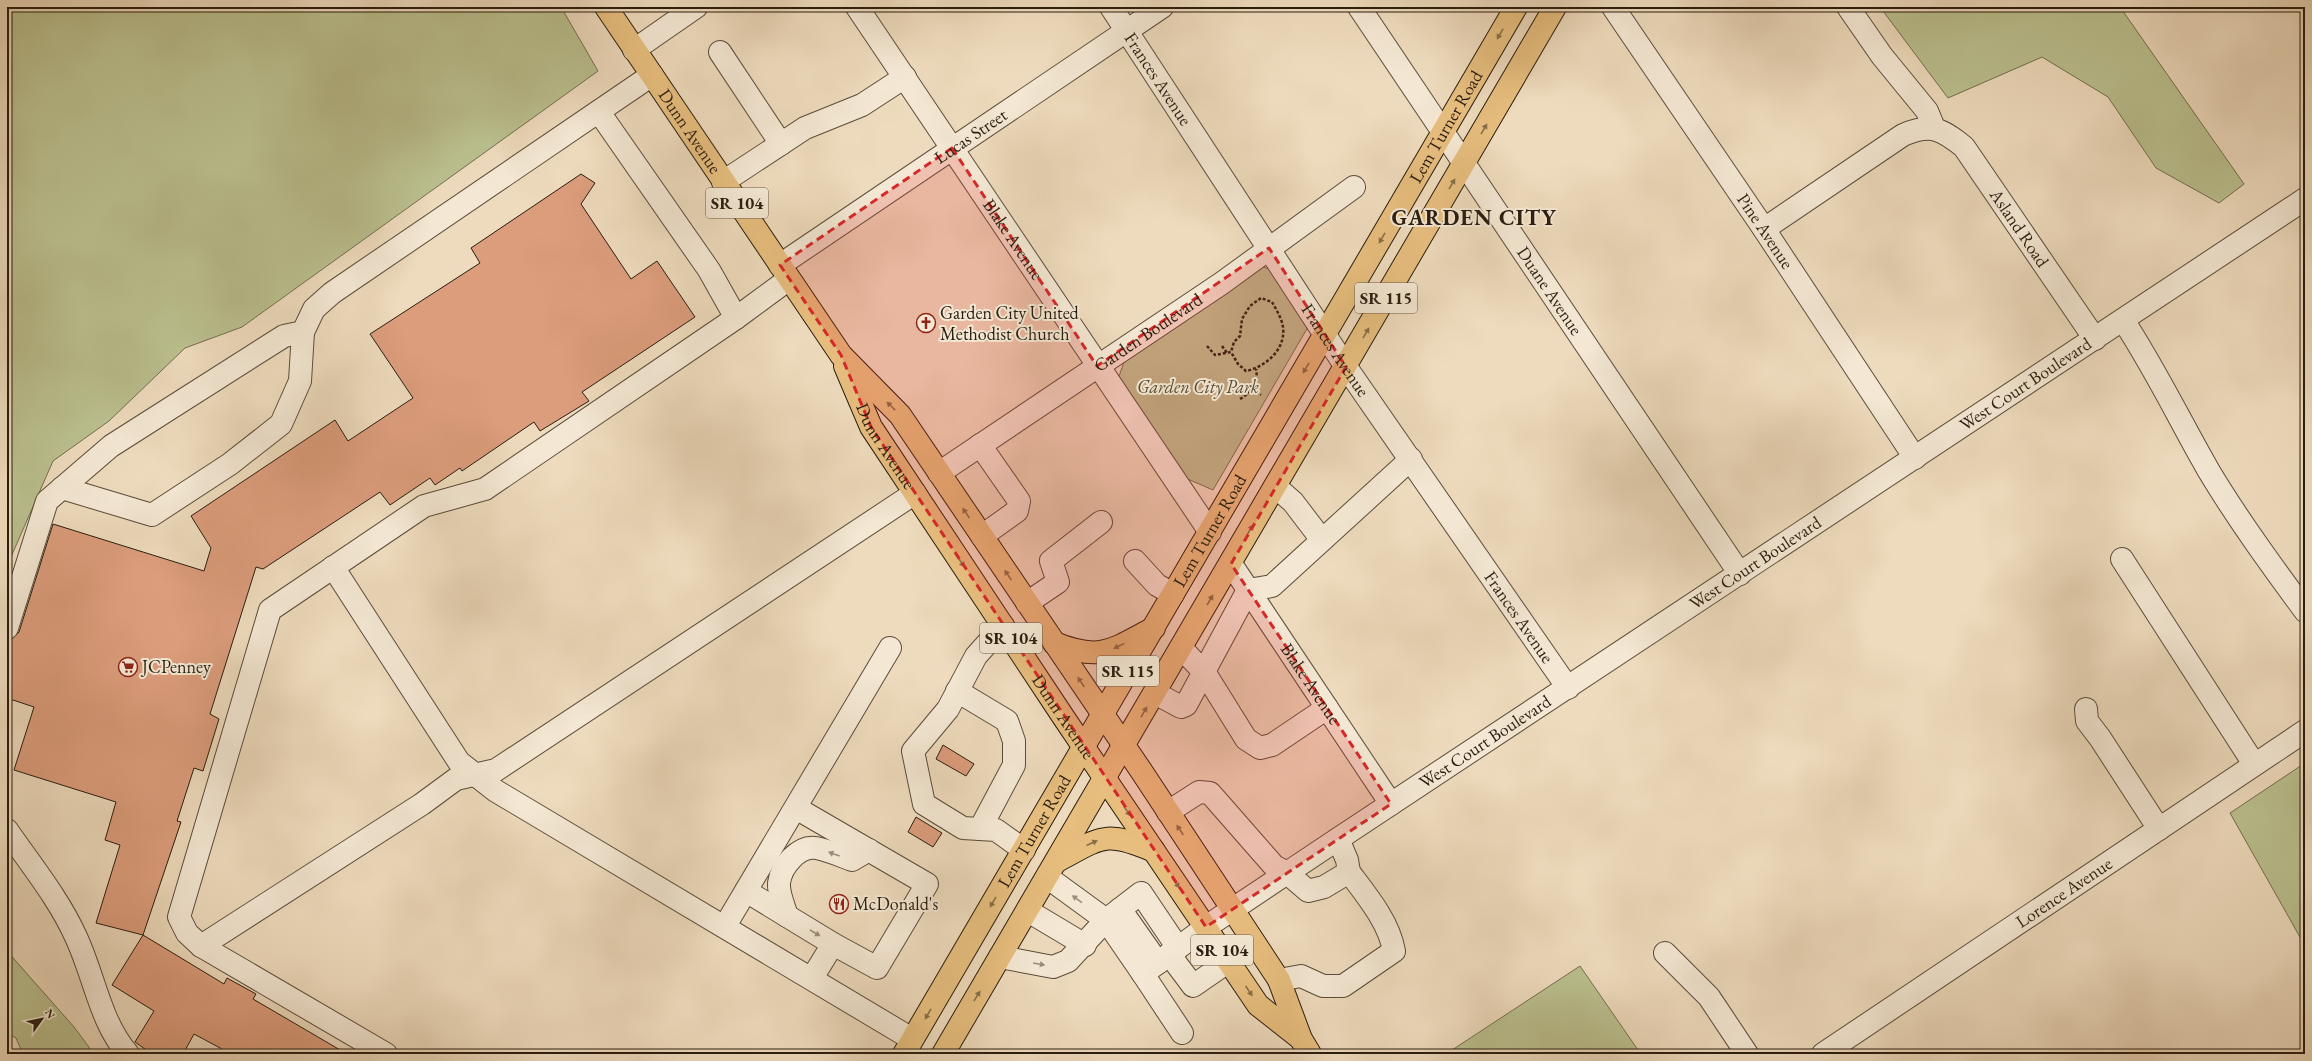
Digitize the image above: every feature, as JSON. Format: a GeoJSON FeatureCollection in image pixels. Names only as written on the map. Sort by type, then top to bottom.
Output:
{"type":"FeatureCollection","features":[{"type":"Feature","properties":{"kind":"main road","name":"Dunn Avenue"},"geometry":{"type":"LineString","coordinates":[[606,7],[841,355],[900,415],[1103,714],[1279,980],[1306,1047]]}},
{"type":"Feature","properties":{"kind":"main road","name":"Lem Turner Road"},"geometry":{"type":"LineString","coordinates":[[908,1047],[1516,7]]}},
{"type":"Feature","properties":{"kind":"main road","name":"Lem Turner Road"},"geometry":{"type":"LineString","coordinates":[[948,1051],[1000,957],[1276,487],[1555,7]]}},
{"type":"Feature","properties":{"kind":"main road","name":"Dunn Avenue"},"geometry":{"type":"LineString","coordinates":[[841,355],[871,427],[1084,747],[1258,1005],[1306,1047]]}},
{"type":"Feature","properties":{"kind":"main road"},"geometry":{"type":"LineString","coordinates":[[1054,642],[1073,650],[1097,654],[1118,647],[1154,628]]}},
{"type":"Feature","properties":{"kind":"main road"},"geometry":{"type":"LineString","coordinates":[[1052,869],[1094,841],[1104,838],[1129,840],[1154,851]]}},
{"type":"Feature","properties":{"kind":"street"},"geometry":{"type":"LineString","coordinates":[[634,50],[696,7]]}},
{"type":"Feature","properties":{"kind":"street","name":"Blake Avenue"},"geometry":{"type":"LineString","coordinates":[[857,7],[1210,532]]}},
{"type":"Feature","properties":{"kind":"street","name":"Frances Avenue"},"geometry":{"type":"LineString","coordinates":[[1111,7],[1270,248],[1346,367],[1568,688]]}},
{"type":"Feature","properties":{"kind":"street","name":"Lucas Street"},"geometry":{"type":"LineString","coordinates":[[386,1054],[201,946],[187,933],[179,917],[270,610],[424,506],[485,489],[736,318],[784,272],[952,148],[1162,7]]}},
{"type":"Feature","properties":{"kind":"street","name":"Duane Avenue"},"geometry":{"type":"LineString","coordinates":[[1359,7],[1444,131],[1740,574]]}},
{"type":"Feature","properties":{"kind":"street","name":"Pine Avenue"},"geometry":{"type":"LineString","coordinates":[[1613,7],[1764,229],[1915,458]]}},
{"type":"Feature","properties":{"kind":"street"},"geometry":{"type":"LineString","coordinates":[[1764,229],[1903,135],[1919,128],[1934,128],[1927,111],[1882,56],[1848,7]]}},
{"type":"Feature","properties":{"kind":"street"},"geometry":{"type":"LineString","coordinates":[[720,52],[781,144]]}},
{"type":"Feature","properties":{"kind":"street"},"geometry":{"type":"LineString","coordinates":[[62,488],[152,515],[230,464],[281,424],[300,381],[303,332],[314,310],[332,293],[652,75]]}},
{"type":"Feature","properties":{"kind":"street"},"geometry":{"type":"LineString","coordinates":[[723,182],[805,128],[862,105],[905,77]]}},
{"type":"Feature","properties":{"kind":"street"},"geometry":{"type":"LineString","coordinates":[[599,112],[709,270],[736,318]]}},
{"type":"Feature","properties":{"kind":"street","name":"Asland Road"},"geometry":{"type":"LineString","coordinates":[[1934,128],[1947,134],[1964,147],[2095,339]]}},
{"type":"Feature","properties":{"kind":"street","name":"Garden Boulevard"},"geometry":{"type":"LineString","coordinates":[[939,473],[1222,283],[1354,187]]}},
{"type":"Feature","properties":{"kind":"street","name":"West Court Boulevard"},"geometry":{"type":"LineString","coordinates":[[1162,960],[1206,927],[1287,872],[1568,688],[2305,199]]}},
{"type":"Feature","properties":{"kind":"street"},"geometry":{"type":"LineString","coordinates":[[2124,320],[2152,365],[2210,474],[2254,540],[2305,611]]}},
{"type":"Feature","properties":{"kind":"street"},"geometry":{"type":"LineString","coordinates":[[7,628],[47,501],[118,442],[284,336],[303,332]]}},
{"type":"Feature","properties":{"kind":"street"},"geometry":{"type":"LineString","coordinates":[[980,445],[1019,501],[1017,511],[982,536]]}},
{"type":"Feature","properties":{"kind":"street"},"geometry":{"type":"LineString","coordinates":[[1154,693],[1181,707],[1186,705],[1205,673],[1248,590],[1272,586],[1411,459]]}},
{"type":"Feature","properties":{"kind":"street"},"geometry":{"type":"LineString","coordinates":[[1276,487],[1294,502],[1322,540]]}},
{"type":"Feature","properties":{"kind":"street"},"geometry":{"type":"LineString","coordinates":[[201,946],[422,804],[456,779],[496,770],[915,493]]}},
{"type":"Feature","properties":{"kind":"street"},"geometry":{"type":"LineString","coordinates":[[1028,603],[1058,582],[1051,561],[1101,522]]}},
{"type":"Feature","properties":{"kind":"street"},"geometry":{"type":"LineString","coordinates":[[2122,560],[2254,764]]}},
{"type":"Feature","properties":{"kind":"street"},"geometry":{"type":"LineString","coordinates":[[1135,561],[1157,585],[1174,594]]}},
{"type":"Feature","properties":{"kind":"street","name":"Blake Avenue"},"geometry":{"type":"LineString","coordinates":[[1231,564],[1391,804]]}},
{"type":"Feature","properties":{"kind":"street"},"geometry":{"type":"LineString","coordinates":[[333,567],[458,762],[496,791],[812,978],[908,1047]]}},
{"type":"Feature","properties":{"kind":"street"},"geometry":{"type":"LineString","coordinates":[[1003,626],[976,656],[948,708],[913,751],[924,804],[963,828],[996,830],[1024,850]]}},
{"type":"Feature","properties":{"kind":"street"},"geometry":{"type":"LineString","coordinates":[[725,926],[890,648]]}},
{"type":"Feature","properties":{"kind":"street"},"geometry":{"type":"LineString","coordinates":[[1181,648],[1205,673],[1246,739],[1260,748],[1272,745],[1327,708]]}},
{"type":"Feature","properties":{"kind":"street"},"geometry":{"type":"LineString","coordinates":[[957,691],[1008,721],[1014,741],[1014,765],[980,828]]}},
{"type":"Feature","properties":{"kind":"street"},"geometry":{"type":"LineString","coordinates":[[2086,708],[2087,721],[2159,828]]}},
{"type":"Feature","properties":{"kind":"street","name":"Lorence Avenue"},"geometry":{"type":"LineString","coordinates":[[1823,1054],[2305,731]]}},
{"type":"Feature","properties":{"kind":"street"},"geometry":{"type":"LineString","coordinates":[[1168,812],[1199,792],[1210,793],[1274,866],[1287,872],[1308,891],[1324,887],[1350,872]]}},
{"type":"Feature","properties":{"kind":"street"},"geometry":{"type":"LineString","coordinates":[[746,891],[833,944],[877,968],[927,884],[796,808]]}},
{"type":"Feature","properties":{"kind":"street"},"geometry":{"type":"LineString","coordinates":[[7,830],[62,910],[76,937],[111,1029],[128,1054]]}},
{"type":"Feature","properties":{"kind":"street"},"geometry":{"type":"LineString","coordinates":[[1279,980],[1300,976],[1322,986],[1343,986],[1394,952],[1391,936],[1350,872],[1347,860],[1338,839]]}},
{"type":"Feature","properties":{"kind":"street"},"geometry":{"type":"LineString","coordinates":[[787,916],[780,881],[790,860],[798,852],[808,848],[817,848],[852,860],[869,850]]}},
{"type":"Feature","properties":{"kind":"street"},"geometry":{"type":"LineString","coordinates":[[1052,869],[1113,914],[1162,960],[1193,986],[1229,961]]}},
{"type":"Feature","properties":{"kind":"street"},"geometry":{"type":"LineString","coordinates":[[1000,957],[1053,967],[1068,961],[1113,914],[1141,893],[1162,960],[1182,1033]]}},
{"type":"Feature","properties":{"kind":"street"},"geometry":{"type":"LineString","coordinates":[[1028,911],[1085,944]]}},
{"type":"Feature","properties":{"kind":"street"},"geometry":{"type":"LineString","coordinates":[[812,978],[833,944]]}},
{"type":"Feature","properties":{"kind":"street"},"geometry":{"type":"LineString","coordinates":[[1665,953],[1709,997],[1747,1054]]}},
{"type":"Feature","properties":{"kind":"path"},"geometry":{"type":"LineString","coordinates":[[1261,298],[1272,302],[1283,328],[1280,344],[1274,356],[1256,369],[1246,371],[1238,364],[1231,352],[1234,342],[1240,336],[1242,319],[1250,306],[1261,298]]}},
{"type":"Feature","properties":{"kind":"path"},"geometry":{"type":"LineString","coordinates":[[1206,346],[1215,356],[1231,352]]}},
{"type":"Feature","properties":{"kind":"path"},"geometry":{"type":"LineString","coordinates":[[1222,346],[1227,353]]}},
{"type":"Feature","properties":{"kind":"path"},"geometry":{"type":"LineString","coordinates":[[1240,399],[1248,395],[1252,389],[1257,374],[1256,369]]}},
{"type":"Feature","properties":{"kind":"path"},"geometry":{"type":"LineString","coordinates":[[1252,389],[1261,395]]}},
{"type":"Feature","properties":{"kind":"highlighted area"},"geometry":{"type":"Polygon","coordinates":[[[952,148],[1097,366],[1269,248],[1346,367],[1231,564],[1391,804],[1206,927],[871,427],[841,355],[780,265],[952,148]]]}},
{"type":"Feature","properties":{"kind":"green space"},"geometry":{"type":"Polygon","coordinates":[[[7,7],[561,7],[598,71],[242,327],[185,348],[109,421],[53,461],[7,566],[7,7]]]}},
{"type":"Feature","properties":{"kind":"green space"},"geometry":{"type":"Polygon","coordinates":[[[1880,7],[2120,7],[2244,184],[2219,203],[2156,168],[2108,97],[2042,57],[1948,98],[1880,7]]]}},
{"type":"Feature","properties":{"kind":"green space","name":"Garden City Park"},"geometry":{"type":"Polygon","coordinates":[[[1257,265],[1275,271],[1308,327],[1213,490],[1183,477],[1117,382],[1125,359],[1257,265]]]}},
{"type":"Feature","properties":{"kind":"green space"},"geometry":{"type":"Polygon","coordinates":[[[2305,763],[2305,946],[2230,813],[2305,763]]]}},
{"type":"Feature","properties":{"kind":"green space"},"geometry":{"type":"Polygon","coordinates":[[[7,951],[74,1027],[94,1054],[23,1054],[16,1038],[7,1033],[7,951]]]}},
{"type":"Feature","properties":{"kind":"green space"},"geometry":{"type":"Polygon","coordinates":[[[1580,966],[1638,1050],[1631,1054],[1446,1054],[1580,966]]]}},
{"type":"Feature","properties":{"kind":"building"},"geometry":{"type":"Polygon","coordinates":[[[581,174],[595,183],[581,204],[631,279],[657,261],[695,317],[582,392],[589,401],[540,431],[534,422],[462,471],[460,468],[435,485],[430,478],[390,505],[380,492],[263,569],[256,567],[210,714],[219,719],[203,771],[194,768],[177,821],[181,822],[143,935],[96,923],[120,845],[105,840],[116,802],[14,770],[34,707],[7,698],[7,651],[11,640],[19,632],[53,524],[204,571],[211,548],[191,516],[335,420],[348,441],[413,398],[370,334],[480,263],[471,248],[581,174]]]}},
{"type":"Feature","properties":{"kind":"building"},"geometry":{"type":"Polygon","coordinates":[[[943,745],[974,764],[966,776],[936,759],[943,745]]]}},
{"type":"Feature","properties":{"kind":"building"},"geometry":{"type":"Polygon","coordinates":[[[916,817],[942,833],[933,847],[908,832],[916,817]]]}},
{"type":"Feature","properties":{"kind":"building"},"geometry":{"type":"Polygon","coordinates":[[[143,935],[224,984],[227,978],[256,994],[253,999],[347,1054],[219,1054],[222,1049],[194,1034],[183,1054],[152,1054],[135,1042],[154,1011],[112,985],[143,935]]]}},
{"type":"Feature","properties":{"kind":"place","name":"Garden City United Methodist Church"},"geometry":{"type":"Point","coordinates":[926,323]}},
{"type":"Feature","properties":{"kind":"place","name":"JCPenney"},"geometry":{"type":"Point","coordinates":[128,667]}},
{"type":"Feature","properties":{"kind":"place","name":"McDonald's"},"geometry":{"type":"Point","coordinates":[839,904]}},
{"type":"Feature","properties":{"kind":"district","name":"GARDEN CITY"},"geometry":{"type":"Point","coordinates":[1474,217]}}]}
